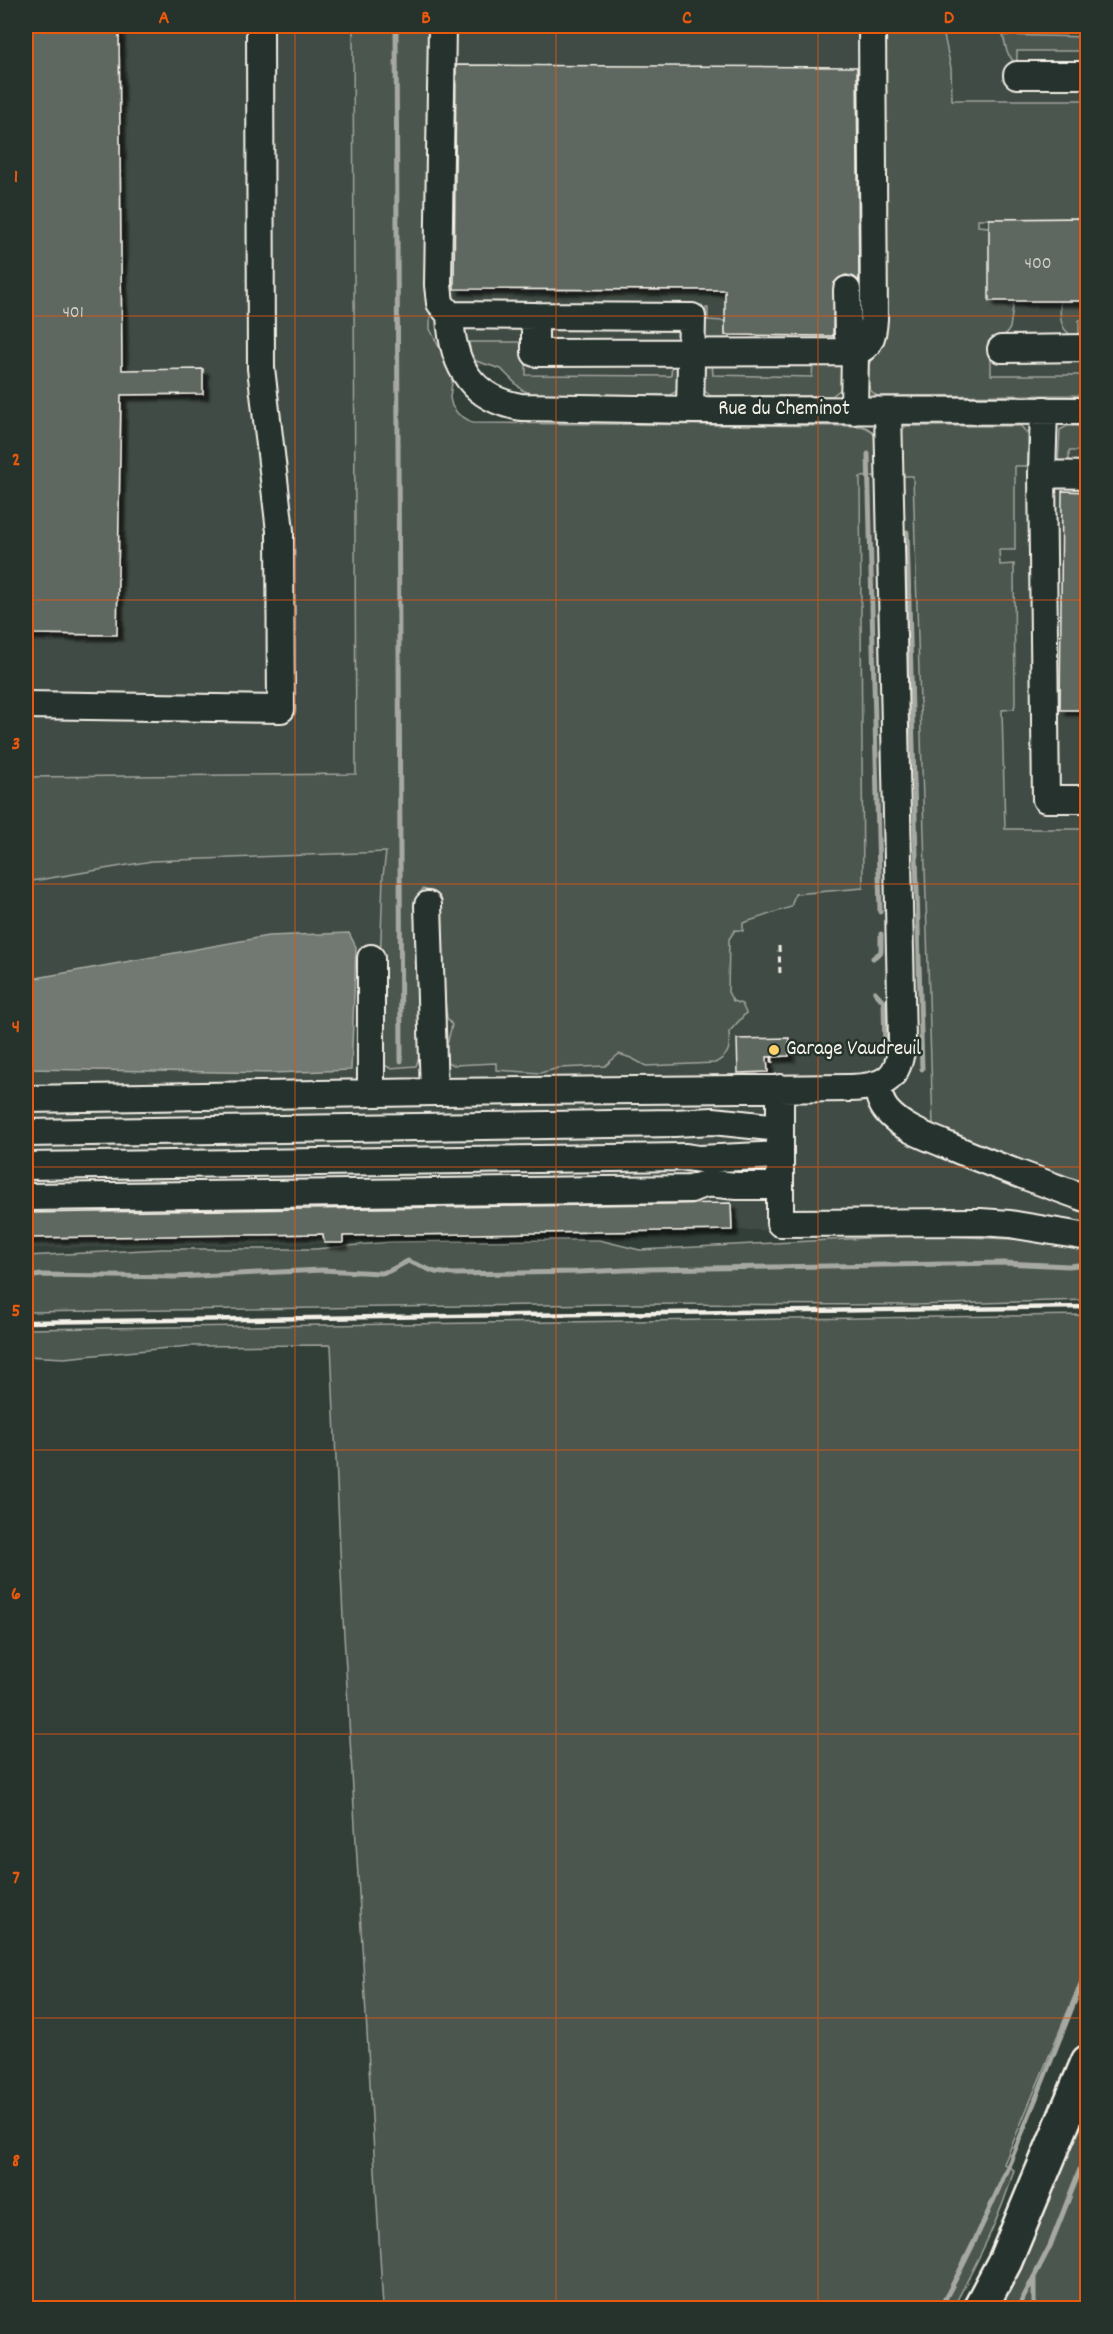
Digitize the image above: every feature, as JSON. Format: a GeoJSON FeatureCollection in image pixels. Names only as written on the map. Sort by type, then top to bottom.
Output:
{"type":"FeatureCollection","features":[{"type":"Feature","properties":{"kind":"highway"},"geometry":{"type":"LineString","coordinates":[[980,2308],[1005,2261],[1088,2062]]}},
{"type":"Feature","properties":{"kind":"street"},"geometry":{"type":"LineString","coordinates":[[26,705],[281,709],[280,531],[261,368],[260,26]]}},
{"type":"Feature","properties":{"kind":"street"},"geometry":{"type":"LineString","coordinates":[[442,26],[438,285],[440,303],[450,315],[692,316],[690,410]]}},
{"type":"Feature","properties":{"kind":"street"},"geometry":{"type":"LineString","coordinates":[[536,316],[536,353],[855,352],[865,348],[871,340],[874,319],[872,26]]}},
{"type":"Feature","properties":{"kind":"street"},"geometry":{"type":"LineString","coordinates":[[1017,75],[1088,75]]}},
{"type":"Feature","properties":{"kind":"street"},"geometry":{"type":"LineString","coordinates":[[846,290],[848,335],[855,352],[854,411]]}},
{"type":"Feature","properties":{"kind":"street","name":"Rue du Cheminot"},"geometry":{"type":"LineString","coordinates":[[450,315],[451,335],[461,365],[472,384],[498,402],[521,407],[690,410],[1088,411]]}},
{"type":"Feature","properties":{"kind":"street"},"geometry":{"type":"LineString","coordinates":[[1001,349],[1088,348]]}},
{"type":"Feature","properties":{"kind":"street"},"geometry":{"type":"LineString","coordinates":[[1044,410],[1042,474],[1046,799],[1088,799]]}},
{"type":"Feature","properties":{"kind":"street"},"geometry":{"type":"LineString","coordinates":[[26,1099],[434,1092],[776,1081],[877,1085],[887,1081],[899,1063],[903,1041],[888,411]]}},
{"type":"Feature","properties":{"kind":"street"},"geometry":{"type":"LineString","coordinates":[[1042,474],[1088,475]]}},
{"type":"Feature","properties":{"kind":"street"},"geometry":{"type":"LineString","coordinates":[[428,905],[434,1092]]}},
{"type":"Feature","properties":{"kind":"street"},"geometry":{"type":"LineString","coordinates":[[371,958],[371,1093]]}},
{"type":"Feature","properties":{"kind":"street"},"geometry":{"type":"LineString","coordinates":[[776,1081],[780,1128],[780,1222],[980,1222],[1010,1224],[1088,1237]]}},
{"type":"Feature","properties":{"kind":"street"},"geometry":{"type":"LineString","coordinates":[[877,1085],[880,1101],[886,1110],[898,1122],[914,1131],[975,1158],[1088,1199]]}},
{"type":"Feature","properties":{"kind":"street"},"geometry":{"type":"LineString","coordinates":[[26,1133],[698,1121],[780,1128]]}},
{"type":"Feature","properties":{"kind":"street"},"geometry":{"type":"LineString","coordinates":[[26,1166],[686,1157],[699,1159],[780,1155]]}},
{"type":"Feature","properties":{"kind":"street"},"geometry":{"type":"LineString","coordinates":[[26,1197],[691,1189],[703,1183],[733,1186],[780,1186]]}},
{"type":"Feature","properties":{"kind":"path"},"geometry":{"type":"LineString","coordinates":[[779,946],[780,975]]}},
{"type":"Feature","properties":{"kind":"path"},"geometry":{"type":"LineString","coordinates":[[772,1057],[776,1081]]}},
{"type":"Feature","properties":{"kind":"shaded area"},"geometry":{"type":"Polygon","coordinates":[[[26,26],[366,26],[367,787],[26,791],[26,26]]]}},
{"type":"Feature","properties":{"kind":"shaded area"},"geometry":{"type":"Polygon","coordinates":[[[353,26],[433,26],[430,329],[453,375],[450,398],[458,414],[473,423],[861,426],[873,433],[876,439],[878,446],[877,476],[860,477],[863,888],[795,894],[791,907],[743,923],[743,931],[735,930],[729,939],[728,992],[733,1001],[742,1004],[746,1013],[729,1032],[729,1047],[726,1054],[715,1063],[646,1066],[619,1054],[605,1066],[559,1068],[540,1073],[496,1070],[496,1063],[454,1065],[447,1062],[445,1052],[452,1025],[447,1018],[433,892],[423,889],[418,895],[419,1057],[416,1066],[390,1068],[377,1061],[383,876],[386,852],[152,861],[26,882],[26,777],[356,774],[353,26]]]}},
{"type":"Feature","properties":{"kind":"shaded area"},"geometry":{"type":"Polygon","coordinates":[[[412,26],[1087,26],[1087,395],[540,395],[522,390],[501,369],[492,365],[471,367],[453,378],[412,376],[412,26]]]}},
{"type":"Feature","properties":{"kind":"shaded area"},"geometry":{"type":"Polygon","coordinates":[[[880,26],[942,26],[951,68],[952,100],[1087,100],[1087,218],[978,219],[978,226],[989,227],[1014,300],[1010,328],[1007,333],[991,343],[991,375],[1087,375],[1087,395],[877,396],[870,389],[867,379],[869,363],[882,342],[880,26]]]}},
{"type":"Feature","properties":{"kind":"shaded area"},"geometry":{"type":"Polygon","coordinates":[[[1003,35],[1087,37],[1087,51],[1017,51],[1017,67],[1007,52],[1003,35]]]}},
{"type":"Feature","properties":{"kind":"shaded area"},"geometry":{"type":"Polygon","coordinates":[[[1060,301],[1087,301],[1087,320],[1079,320],[1079,337],[1064,329],[1060,301]]]}},
{"type":"Feature","properties":{"kind":"shaded area"},"geometry":{"type":"Polygon","coordinates":[[[706,308],[708,308],[708,320],[725,321],[725,335],[794,336],[794,341],[708,341],[705,339],[706,308]]]}},
{"type":"Feature","properties":{"kind":"shaded area"},"geometry":{"type":"Polygon","coordinates":[[[469,342],[526,342],[526,375],[671,376],[672,363],[678,361],[679,390],[670,395],[532,394],[522,390],[501,369],[476,361],[471,354],[469,342]]]}},
{"type":"Feature","properties":{"kind":"shaded area"},"geometry":{"type":"Polygon","coordinates":[[[701,363],[712,363],[713,375],[812,377],[813,363],[840,365],[843,370],[841,389],[832,396],[711,396],[702,389],[701,363]]]}},
{"type":"Feature","properties":{"kind":"shaded area"},"geometry":{"type":"Polygon","coordinates":[[[906,426],[1021,426],[1028,435],[1027,466],[1015,466],[1015,550],[999,550],[1000,565],[1014,564],[1015,704],[1014,709],[1002,710],[1005,829],[1087,829],[1087,1186],[933,1127],[913,476],[898,476],[901,431],[906,426]]]}},
{"type":"Feature","properties":{"kind":"shaded area"},"geometry":{"type":"Polygon","coordinates":[[[997,426],[1087,426],[1087,829],[1005,830],[997,426]]]}},
{"type":"Feature","properties":{"kind":"shaded area"},"geometry":{"type":"Polygon","coordinates":[[[1067,426],[1087,426],[1087,451],[1069,451],[1069,463],[1058,463],[1060,430],[1067,426]]]}},
{"type":"Feature","properties":{"kind":"shaded area"},"geometry":{"type":"Polygon","coordinates":[[[860,476],[913,476],[1087,1186],[1087,1246],[1003,1232],[732,1230],[344,1236],[343,1243],[26,1248],[26,882],[152,861],[578,845],[783,895],[863,888],[860,476]]]}},
{"type":"Feature","properties":{"kind":"shaded area"},"geometry":{"type":"Polygon","coordinates":[[[349,933],[356,947],[351,1070],[272,1073],[26,1069],[26,980],[268,936],[349,933]]]}},
{"type":"Feature","properties":{"kind":"shaded area"},"geometry":{"type":"Polygon","coordinates":[[[922,1235],[1051,1241],[1087,1247],[1087,1300],[916,1305],[615,1304],[26,1312],[26,1256],[163,1249],[315,1249],[390,1242],[551,1240],[599,1240],[640,1250],[922,1235]]]}},
{"type":"Feature","properties":{"kind":"shaded area"},"geometry":{"type":"Polygon","coordinates":[[[1087,1315],[1087,1965],[1004,2164],[1014,2170],[1002,2206],[953,2308],[383,2308],[343,1618],[331,1345],[189,1346],[64,1358],[26,1356],[26,1329],[1087,1315]]]}},
{"type":"Feature","properties":{"kind":"shaded area"},"geometry":{"type":"Polygon","coordinates":[[[1087,2096],[1087,2308],[996,2308],[1087,2096]]]}},
{"type":"Feature","properties":{"kind":"building"},"geometry":{"type":"Polygon","coordinates":[[[26,26],[119,26],[122,370],[203,369],[203,394],[121,395],[117,635],[26,634],[26,26]]]}},
{"type":"Feature","properties":{"kind":"building"},"geometry":{"type":"Polygon","coordinates":[[[456,65],[857,67],[859,281],[846,275],[834,283],[833,336],[725,335],[725,290],[454,289],[456,65]]]}},
{"type":"Feature","properties":{"kind":"building"},"geometry":{"type":"Polygon","coordinates":[[[1088,218],[1088,301],[989,301],[989,219],[1088,218]]]}},
{"type":"Feature","properties":{"kind":"building"},"geometry":{"type":"Polygon","coordinates":[[[1062,491],[1088,492],[1088,710],[1060,710],[1062,491]]]}},
{"type":"Feature","properties":{"kind":"building"},"geometry":{"type":"Polygon","coordinates":[[[789,1038],[789,1056],[767,1057],[768,1072],[738,1073],[737,1039],[789,1038]]]}},
{"type":"Feature","properties":{"kind":"building"},"geometry":{"type":"Polygon","coordinates":[[[731,1203],[732,1230],[343,1236],[343,1243],[324,1243],[323,1234],[26,1238],[26,1213],[731,1203]]]}},
{"type":"Feature","properties":{"kind":"waterway"},"geometry":{"type":"LineString","coordinates":[[396,26],[401,1061]]}},
{"type":"Feature","properties":{"kind":"waterway"},"geometry":{"type":"LineString","coordinates":[[868,454],[880,912]]}},
{"type":"Feature","properties":{"kind":"waterway"},"geometry":{"type":"LineString","coordinates":[[907,532],[922,1069]]}},
{"type":"Feature","properties":{"kind":"waterway"},"geometry":{"type":"LineString","coordinates":[[873,958],[881,952],[881,934]]}},
{"type":"Feature","properties":{"kind":"waterway"},"geometry":{"type":"LineString","coordinates":[[875,992],[884,1002],[885,1049]]}},
{"type":"Feature","properties":{"kind":"waterway"},"geometry":{"type":"LineString","coordinates":[[26,1277],[42,1275],[176,1277],[322,1270],[381,1273],[408,1261],[435,1272],[452,1274],[1004,1263],[1069,1266],[1088,1264]]}},
{"type":"Feature","properties":{"kind":"waterway"},"geometry":{"type":"LineString","coordinates":[[940,2308],[1001,2183],[1088,1968]]}},
{"type":"Feature","properties":{"kind":"waterway"},"geometry":{"type":"LineString","coordinates":[[1018,2308],[1050,2246],[1088,2149]]}},
{"type":"Feature","properties":{"kind":"waterway"},"geometry":{"type":"LineString","coordinates":[[1034,2279],[1034,2308]]}},
{"type":"Feature","properties":{"kind":"railway"},"geometry":{"type":"LineString","coordinates":[[26,1322],[1088,1307]]}},
{"type":"Feature","properties":{"kind":"place","name":"Garage Vaudreuil"},"geometry":{"type":"Point","coordinates":[774,1050]}}]}
